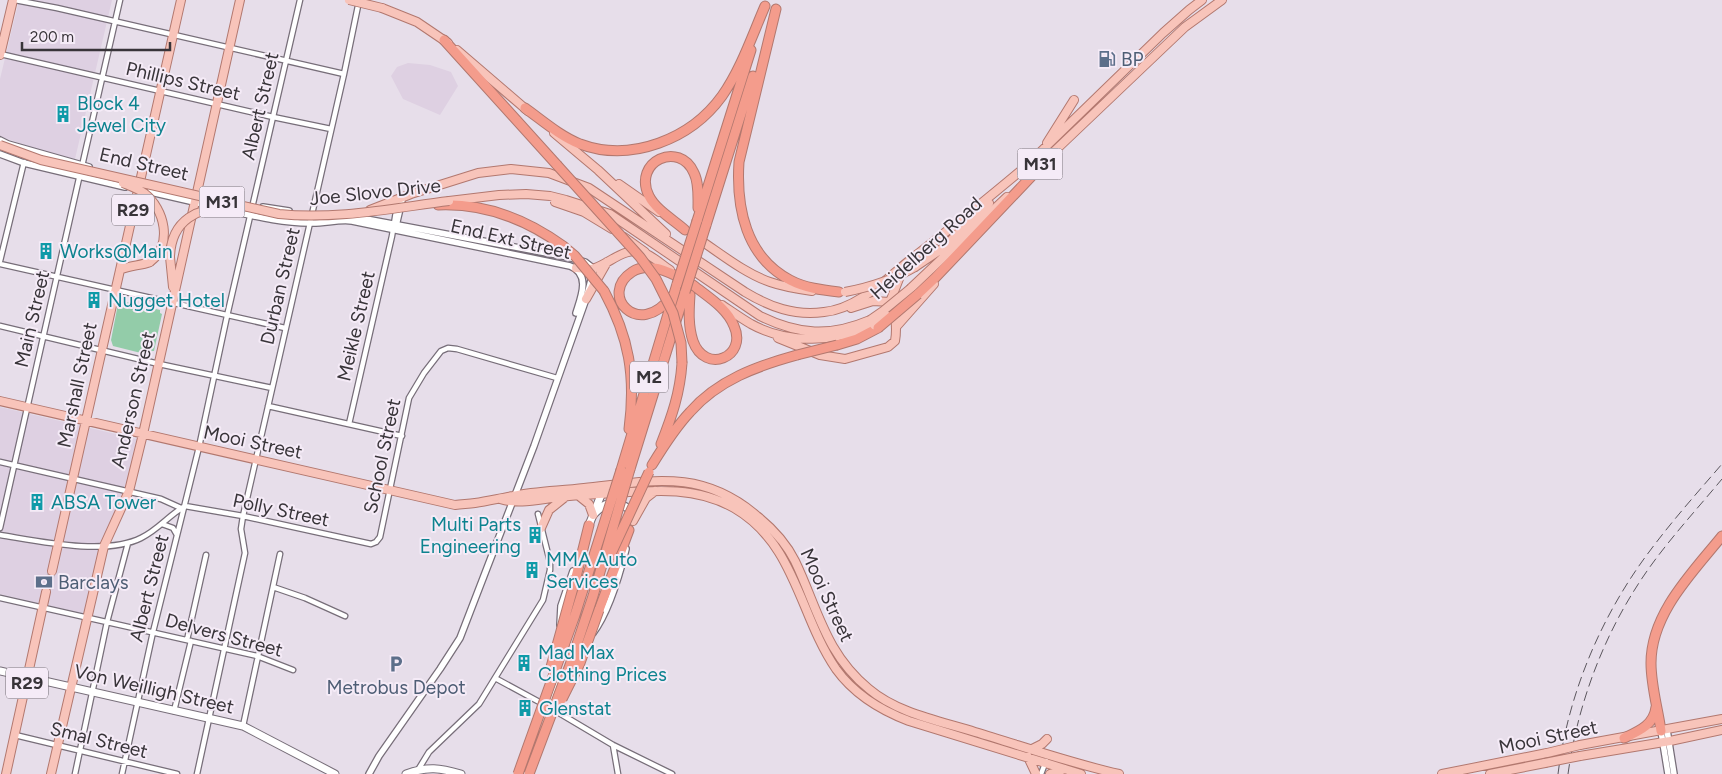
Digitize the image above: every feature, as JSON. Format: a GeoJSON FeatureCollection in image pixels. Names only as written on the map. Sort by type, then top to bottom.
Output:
{"type":"FeatureCollection","features":[{"type":"Feature","properties":{"kind":"highway"},"geometry":{"type":"LineString","coordinates":[[525,108],[565,137],[590,147],[615,151],[656,144],[685,131],[711,110],[727,87],[741,61],[766,3]]}},
{"type":"Feature","properties":{"kind":"highway","name":"M2"},"geometry":{"type":"LineString","coordinates":[[518,774],[625,468],[682,288],[697,218],[766,3]]}},
{"type":"Feature","properties":{"kind":"highway"},"geometry":{"type":"LineString","coordinates":[[777,4],[739,162],[738,185],[740,202],[747,230],[765,263],[790,280],[816,289],[842,292]]}},
{"type":"Feature","properties":{"kind":"highway","name":"M2"},"geometry":{"type":"LineString","coordinates":[[682,288],[708,227],[777,4]]}},
{"type":"Feature","properties":{"kind":"highway"},"geometry":{"type":"LineString","coordinates":[[444,40],[640,257],[656,279],[673,313],[681,344],[682,363],[680,388],[674,411],[593,596]]}},
{"type":"Feature","properties":{"kind":"highway"},"geometry":{"type":"LineString","coordinates":[[685,230],[658,207],[649,196],[645,177],[651,165],[662,157],[680,158],[689,165],[696,177],[697,218]]}},
{"type":"Feature","properties":{"kind":"highway"},"geometry":{"type":"LineString","coordinates":[[650,468],[666,442],[690,411],[722,384],[749,371],[857,339],[915,291],[935,278],[1049,157]]}},
{"type":"Feature","properties":{"kind":"highway"},"geometry":{"type":"LineString","coordinates":[[410,206],[460,205],[483,208],[512,216],[532,225],[563,246],[580,261],[604,290],[620,325],[632,369],[630,427],[625,468]]}},
{"type":"Feature","properties":{"kind":"highway"},"geometry":{"type":"LineString","coordinates":[[682,288],[658,311],[646,315],[633,314],[627,310],[622,304],[619,295],[622,282],[634,270],[646,267],[665,271],[682,288],[693,342],[698,351],[704,356],[716,360],[722,359],[732,352],[735,347],[737,335],[734,326],[720,307],[693,285]]}},
{"type":"Feature","properties":{"kind":"highway","name":"M2"},"geometry":{"type":"LineString","coordinates":[[529,774],[570,665],[593,596],[625,468]]}},
{"type":"Feature","properties":{"kind":"highway"},"geometry":{"type":"LineString","coordinates":[[548,723],[580,663],[632,524]]}},
{"type":"Feature","properties":{"kind":"highway"},"geometry":{"type":"LineString","coordinates":[[537,723],[589,525]]}},
{"type":"Feature","properties":{"kind":"highway"},"geometry":{"type":"LineString","coordinates":[[1664,730],[1656,698],[1651,662],[1656,631],[1676,595],[1722,536]]}},
{"type":"Feature","properties":{"kind":"highway"},"geometry":{"type":"LineString","coordinates":[[1624,738],[1642,730],[1648,724],[1655,711],[1656,698]]}},
{"type":"Feature","properties":{"kind":"main road"},"geometry":{"type":"LineString","coordinates":[[0,55],[14,0]]}},
{"type":"Feature","properties":{"kind":"main road","name":"Marshall Street"},"geometry":{"type":"LineString","coordinates":[[52,571],[180,0]]}},
{"type":"Feature","properties":{"kind":"main road","name":"Anderson Street"},"geometry":{"type":"LineString","coordinates":[[51,774],[104,546],[129,491],[143,434],[240,0]]}},
{"type":"Feature","properties":{"kind":"main road","name":"M31"},"geometry":{"type":"LineString","coordinates":[[349,0],[382,8],[417,22],[444,40],[598,170]]}},
{"type":"Feature","properties":{"kind":"main road","name":"Heidelberg Road"},"geometry":{"type":"LineString","coordinates":[[598,170],[685,230],[748,271],[768,281],[791,288],[816,292],[842,292],[871,287],[916,267],[943,248],[1178,19],[1202,0]]}},
{"type":"Feature","properties":{"kind":"main road","name":"M31"},"geometry":{"type":"LineString","coordinates":[[1049,157],[1185,27],[1222,0]]}},
{"type":"Feature","properties":{"kind":"main road"},"geometry":{"type":"LineString","coordinates":[[1042,151],[1074,100]]}},
{"type":"Feature","properties":{"kind":"main road","name":"Joe Slovo Drive"},"geometry":{"type":"LineString","coordinates":[[0,145],[41,160],[93,173],[252,210],[279,214],[319,216],[499,195],[537,195],[566,200],[610,214]]}},
{"type":"Feature","properties":{"kind":"main road"},"geometry":{"type":"LineString","coordinates":[[896,327],[1049,157]]}},
{"type":"Feature","properties":{"kind":"main road"},"geometry":{"type":"LineString","coordinates":[[825,312],[841,308],[860,298],[964,219],[1031,162]]}},
{"type":"Feature","properties":{"kind":"main road"},"geometry":{"type":"LineString","coordinates":[[354,216],[478,173],[494,170],[524,169],[549,173],[589,188],[690,256],[766,304],[781,310],[802,314],[840,311],[873,301],[890,302]]}},
{"type":"Feature","properties":{"kind":"main road"},"geometry":{"type":"LineString","coordinates":[[598,170],[690,256]]}},
{"type":"Feature","properties":{"kind":"main road"},"geometry":{"type":"LineString","coordinates":[[93,173],[138,189],[148,196],[157,208],[163,223],[164,238],[160,250],[150,262],[143,265],[127,266],[120,270]]}},
{"type":"Feature","properties":{"kind":"main road"},"geometry":{"type":"LineString","coordinates":[[537,195],[590,216],[633,243],[649,255],[682,288],[693,285],[752,325],[775,337],[820,355],[844,359],[890,346],[896,338],[896,327],[893,306],[890,302]]}},
{"type":"Feature","properties":{"kind":"main road"},"geometry":{"type":"LineString","coordinates":[[174,292],[170,257],[173,237],[181,224],[194,214],[209,208],[221,207],[252,210]]}},
{"type":"Feature","properties":{"kind":"main road","name":"Heidelberg Road"},"geometry":{"type":"LineString","coordinates":[[610,214],[760,316],[783,326],[797,330],[825,332],[874,324]]}},
{"type":"Feature","properties":{"kind":"main road"},"geometry":{"type":"LineString","coordinates":[[576,268],[594,269],[630,251],[649,255]]}},
{"type":"Feature","properties":{"kind":"main road"},"geometry":{"type":"LineString","coordinates":[[586,299],[607,262]]}},
{"type":"Feature","properties":{"kind":"main road"},"geometry":{"type":"LineString","coordinates":[[890,302],[906,264]]}},
{"type":"Feature","properties":{"kind":"main road"},"geometry":{"type":"LineString","coordinates":[[752,325],[781,335],[809,340],[840,337],[858,332],[874,324]]}},
{"type":"Feature","properties":{"kind":"main road","name":"Mooi Street"},"geometry":{"type":"LineString","coordinates":[[0,401],[455,505],[500,499],[655,491],[682,491],[710,498],[735,508],[760,528],[776,547],[787,565],[828,656],[837,670],[863,696],[876,706],[901,718],[1030,753]]}},
{"type":"Feature","properties":{"kind":"main road","name":"Mooi Street"},"geometry":{"type":"LineString","coordinates":[[514,499],[665,480],[686,482],[714,489],[740,502],[766,523],[785,545],[794,560],[832,647],[850,672],[876,695],[913,712],[1030,753],[1119,774]]}},
{"type":"Feature","properties":{"kind":"main road"},"geometry":{"type":"LineString","coordinates":[[632,524],[639,492],[638,482]]}},
{"type":"Feature","properties":{"kind":"main road"},"geometry":{"type":"LineString","coordinates":[[589,525],[601,494],[605,488],[610,486]]}},
{"type":"Feature","properties":{"kind":"main road"},"geometry":{"type":"LineString","coordinates":[[632,524],[646,498],[655,491]]}},
{"type":"Feature","properties":{"kind":"main road"},"geometry":{"type":"LineString","coordinates":[[579,496],[589,504],[593,514]]}},
{"type":"Feature","properties":{"kind":"main road"},"geometry":{"type":"LineString","coordinates":[[541,528],[549,510],[565,497]]}},
{"type":"Feature","properties":{"kind":"main road"},"geometry":{"type":"LineString","coordinates":[[593,514],[601,507],[612,503],[624,506],[630,510],[632,524]]}},
{"type":"Feature","properties":{"kind":"main road","name":"R29"},"geometry":{"type":"LineString","coordinates":[[6,774],[46,592]]}},
{"type":"Feature","properties":{"kind":"main road","name":"Von Weilligh Street"},"geometry":{"type":"LineString","coordinates":[[0,671],[243,726],[335,774]]}},
{"type":"Feature","properties":{"kind":"main road","name":"Mooi Street"},"geometry":{"type":"LineString","coordinates":[[1442,774],[1580,745],[1722,719]]}},
{"type":"Feature","properties":{"kind":"main road","name":"Mooi Street"},"geometry":{"type":"LineString","coordinates":[[1490,774],[1722,730]]}},
{"type":"Feature","properties":{"kind":"main road"},"geometry":{"type":"LineString","coordinates":[[1036,774],[1030,753],[1047,739]]}},
{"type":"Feature","properties":{"kind":"main road","name":"Mooi Street"},"geometry":{"type":"LineString","coordinates":[[1046,758],[1066,769],[1081,774]]}},
{"type":"Feature","properties":{"kind":"main road"},"geometry":{"type":"LineString","coordinates":[[406,774],[418,770],[436,768],[461,774]]}},
{"type":"Feature","properties":{"kind":"main road"},"geometry":{"type":"LineString","coordinates":[[1050,774],[1066,769]]}},
{"type":"Feature","properties":{"kind":"street"},"geometry":{"type":"LineString","coordinates":[[14,0],[57,8],[344,74]]}},
{"type":"Feature","properties":{"kind":"street","name":"Main Street"},"geometry":{"type":"LineString","coordinates":[[0,528],[120,0]]}},
{"type":"Feature","properties":{"kind":"street","name":"Albert Street"},"geometry":{"type":"LineString","coordinates":[[122,774],[153,632],[199,447],[227,316],[300,0]]}},
{"type":"Feature","properties":{"kind":"street","name":"Durban Street"},"geometry":{"type":"LineString","coordinates":[[197,774],[245,550],[241,529],[255,459],[313,213],[360,0]]}},
{"type":"Feature","properties":{"kind":"street","name":"Phillips Street"},"geometry":{"type":"LineString","coordinates":[[0,55],[331,129]]}},
{"type":"Feature","properties":{"kind":"street","name":"End Street"},"geometry":{"type":"LineString","coordinates":[[0,140],[82,166],[197,192],[282,221],[310,224]]}},
{"type":"Feature","properties":{"kind":"street"},"geometry":{"type":"LineString","coordinates":[[26,148],[0,262],[57,277],[286,328]]}},
{"type":"Feature","properties":{"kind":"street","name":"End Street"},"geometry":{"type":"LineString","coordinates":[[0,154],[24,163],[195,202],[252,210],[313,213]]}},
{"type":"Feature","properties":{"kind":"street","name":"Meikle Street"},"geometry":{"type":"LineString","coordinates":[[349,424],[400,199]]}},
{"type":"Feature","properties":{"kind":"street","name":"End Ext Street"},"geometry":{"type":"LineString","coordinates":[[313,213],[354,216],[576,268],[581,274],[584,286],[566,351]]}},
{"type":"Feature","properties":{"kind":"street","name":"End Ext Street"},"geometry":{"type":"LineString","coordinates":[[310,224],[345,220],[394,226],[568,257],[585,262],[594,269],[586,299],[566,351]]}},
{"type":"Feature","properties":{"kind":"street"},"geometry":{"type":"LineString","coordinates":[[0,326],[159,364],[272,388]]}},
{"type":"Feature","properties":{"kind":"street","name":"School Street"},"geometry":{"type":"LineString","coordinates":[[372,544],[380,537],[409,398],[424,373],[443,349],[457,349],[557,378]]}},
{"type":"Feature","properties":{"kind":"street"},"geometry":{"type":"LineString","coordinates":[[370,774],[378,756],[457,645],[514,499],[566,351]]}},
{"type":"Feature","properties":{"kind":"street"},"geometry":{"type":"LineString","coordinates":[[268,406],[402,436]]}},
{"type":"Feature","properties":{"kind":"street","name":"Polly Street"},"geometry":{"type":"LineString","coordinates":[[0,462],[166,500],[183,507],[243,516],[372,544]]}},
{"type":"Feature","properties":{"kind":"street"},"geometry":{"type":"LineString","coordinates":[[0,535],[58,544],[104,546],[128,543],[140,539],[183,507]]}},
{"type":"Feature","properties":{"kind":"street"},"geometry":{"type":"LineString","coordinates":[[418,770],[429,752],[479,704],[543,600],[550,562],[538,514]]}},
{"type":"Feature","properties":{"kind":"street"},"geometry":{"type":"LineString","coordinates":[[162,524],[173,528],[177,536]]}},
{"type":"Feature","properties":{"kind":"street"},"geometry":{"type":"LineString","coordinates":[[525,774],[568,659],[583,647],[599,625],[622,562],[632,524]]}},
{"type":"Feature","properties":{"kind":"street"},"geometry":{"type":"LineString","coordinates":[[568,659],[561,632],[560,616],[589,525]]}},
{"type":"Feature","properties":{"kind":"street"},"geometry":{"type":"LineString","coordinates":[[75,774],[107,622],[128,543]]}},
{"type":"Feature","properties":{"kind":"street"},"geometry":{"type":"LineString","coordinates":[[243,726],[280,554]]}},
{"type":"Feature","properties":{"kind":"street"},"geometry":{"type":"LineString","coordinates":[[174,711],[206,555]]}},
{"type":"Feature","properties":{"kind":"street"},"geometry":{"type":"LineString","coordinates":[[273,588],[305,598],[345,616]]}},
{"type":"Feature","properties":{"kind":"street","name":"Delvers Street"},"geometry":{"type":"LineString","coordinates":[[0,598],[257,656],[293,670]]}},
{"type":"Feature","properties":{"kind":"street"},"geometry":{"type":"LineString","coordinates":[[495,678],[613,745],[672,774]]}},
{"type":"Feature","properties":{"kind":"street"},"geometry":{"type":"LineString","coordinates":[[1664,730],[1674,774]]}},
{"type":"Feature","properties":{"kind":"street","name":"Smal Street"},"geometry":{"type":"LineString","coordinates":[[15,735],[177,774]]}},
{"type":"Feature","properties":{"kind":"street"},"geometry":{"type":"LineString","coordinates":[[1666,742],[1668,774]]}},
{"type":"Feature","properties":{"kind":"street"},"geometry":{"type":"LineString","coordinates":[[613,745],[618,774]]}},
{"type":"Feature","properties":{"kind":"street"},"geometry":{"type":"LineString","coordinates":[[1041,774],[1046,758]]}},
{"type":"Feature","properties":{"kind":"shaded area"},"geometry":{"type":"Polygon","coordinates":[[[19,0],[112,0],[75,159],[35,149],[0,136],[0,79],[19,0]]]}},
{"type":"Feature","properties":{"kind":"shaded area"},"geometry":{"type":"Polygon","coordinates":[[[408,63],[430,65],[451,72],[458,86],[440,115],[403,99],[391,76],[397,67],[408,63]]]}},
{"type":"Feature","properties":{"kind":"shaded area"},"geometry":{"type":"Polygon","coordinates":[[[0,407],[137,439],[125,494],[103,542],[86,614],[0,594],[0,407]]]}},
{"type":"Feature","properties":{"kind":"green space"},"geometry":{"type":"Polygon","coordinates":[[[123,301],[160,310],[162,314],[154,351],[149,355],[113,346],[111,340],[118,304],[121,304],[123,301]]]}},
{"type":"Feature","properties":{"kind":"tunnel"},"geometry":{"type":"LineString","coordinates":[[46,592],[52,571]]}},
{"type":"Feature","properties":{"kind":"railway"},"geometry":{"type":"LineString","coordinates":[[1558,774],[1563,744],[1579,685],[1589,657],[1616,602],[1658,541],[1722,464]]}},
{"type":"Feature","properties":{"kind":"railway"},"geometry":{"type":"LineString","coordinates":[[1568,774],[1572,749],[1592,676],[1624,607],[1656,558],[1722,479]]}},
{"type":"Feature","properties":{"kind":"place","name":"BP"},"geometry":{"type":"Point","coordinates":[1107,59]}},
{"type":"Feature","properties":{"kind":"place","name":"Block 4 Jewel City"},"geometry":{"type":"Point","coordinates":[63,114]}},
{"type":"Feature","properties":{"kind":"place","name":"Works@Main"},"geometry":{"type":"Point","coordinates":[46,251]}},
{"type":"Feature","properties":{"kind":"place","name":"Nugget Hotel"},"geometry":{"type":"Point","coordinates":[94,300]}},
{"type":"Feature","properties":{"kind":"place","name":"ABSA Tower"},"geometry":{"type":"Point","coordinates":[37,502]}},
{"type":"Feature","properties":{"kind":"place","name":"Multi Parts Engineering"},"geometry":{"type":"Point","coordinates":[535,535]}},
{"type":"Feature","properties":{"kind":"place","name":"MMA Auto Services"},"geometry":{"type":"Point","coordinates":[532,570]}},
{"type":"Feature","properties":{"kind":"place","name":"Barclays"},"geometry":{"type":"Point","coordinates":[44,582]}},
{"type":"Feature","properties":{"kind":"place","name":"Mad Max Clothing Prices"},"geometry":{"type":"Point","coordinates":[524,663]}},
{"type":"Feature","properties":{"kind":"place","name":"Metrobus Depot"},"geometry":{"type":"Point","coordinates":[396,664]}},
{"type":"Feature","properties":{"kind":"place","name":"Glenstat"},"geometry":{"type":"Point","coordinates":[525,708]}}]}
